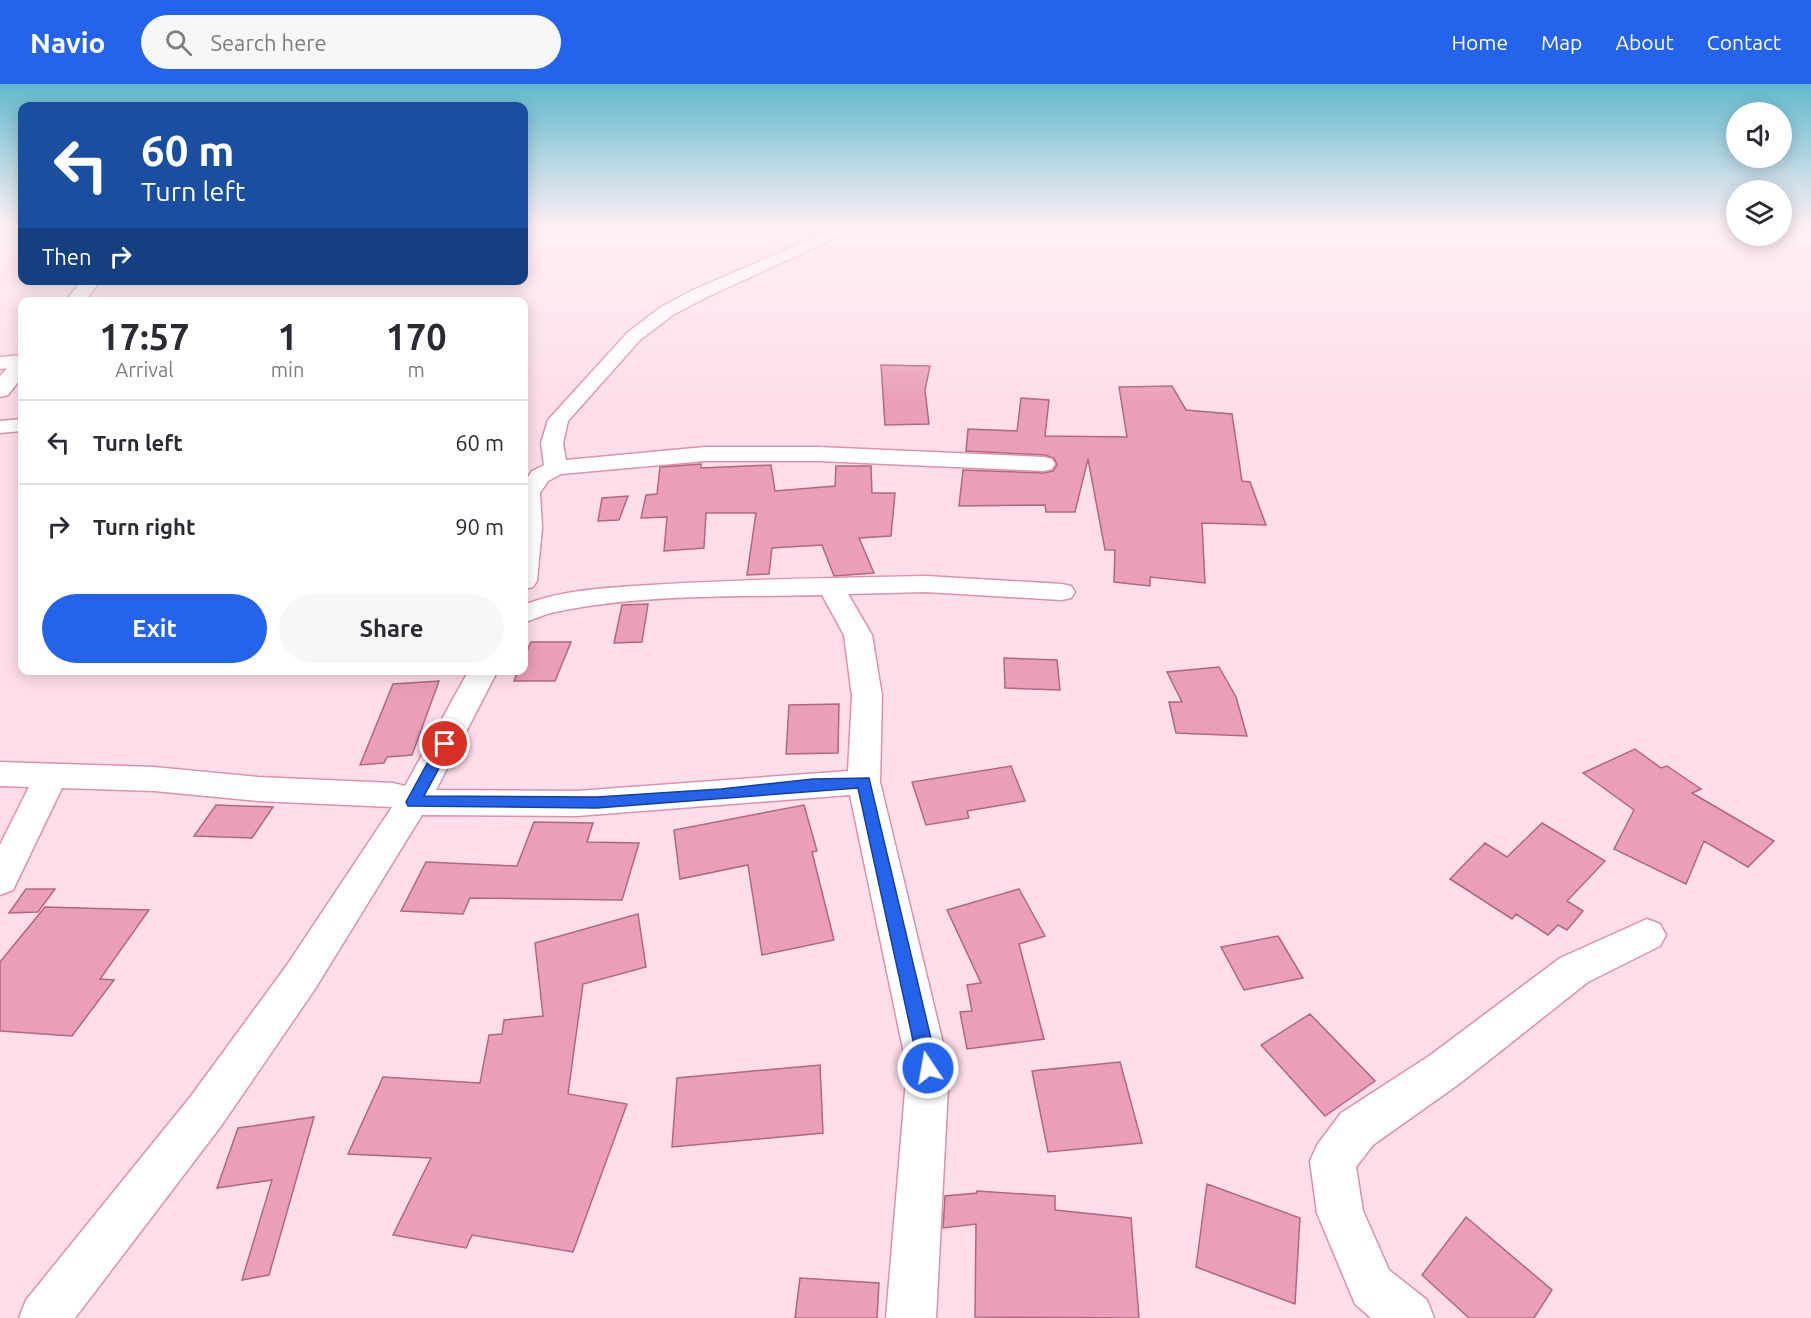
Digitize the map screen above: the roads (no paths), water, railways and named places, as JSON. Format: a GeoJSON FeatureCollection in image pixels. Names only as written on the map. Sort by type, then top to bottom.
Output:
{"type":"FeatureCollection","features":[{"type":"Feature","properties":{"kind":"main road"},"geometry":{"type":"LineString","coordinates":[[0,390],[18,368]]}},
{"type":"Feature","properties":{"kind":"street"},"geometry":{"type":"LineString","coordinates":[[556,468],[552,443],[558,420],[634,336],[667,312],[718,286]]}},
{"type":"Feature","properties":{"kind":"street"},"geometry":{"type":"LineString","coordinates":[[0,363],[18,363]]}},
{"type":"Feature","properties":{"kind":"street"},"geometry":{"type":"LineString","coordinates":[[0,427],[18,425]]}},
{"type":"Feature","properties":{"kind":"street"},"geometry":{"type":"LineString","coordinates":[[528,546],[530,528],[528,493],[540,476],[556,468],[705,454],[818,454],[1044,464]]}},
{"type":"Feature","properties":{"kind":"street"},"geometry":{"type":"LineString","coordinates":[[528,612],[548,605],[612,596],[704,590],[926,584],[1062,592]]}},
{"type":"Feature","properties":{"kind":"street"},"geometry":{"type":"LineString","coordinates":[[831,587],[858,635],[867,696],[864,782],[928,1068],[911,1318]]}},
{"type":"Feature","properties":{"kind":"street"},"geometry":{"type":"LineString","coordinates":[[44,1318],[206,1111],[300,977],[413,802],[481,675]]}},
{"type":"Feature","properties":{"kind":"street"},"geometry":{"type":"LineString","coordinates":[[0,774],[154,779],[258,789],[393,795],[413,802],[597,802],[721,795],[813,784],[864,782]]}},
{"type":"Feature","properties":{"kind":"street"},"geometry":{"type":"LineString","coordinates":[[0,880],[51,776]]}},
{"type":"Feature","properties":{"kind":"street"},"geometry":{"type":"LineString","coordinates":[[1409,1318],[1372,1287],[1340,1213],[1334,1161],[1357,1129],[1444,1070],[1574,970],[1647,934]]}}]}
